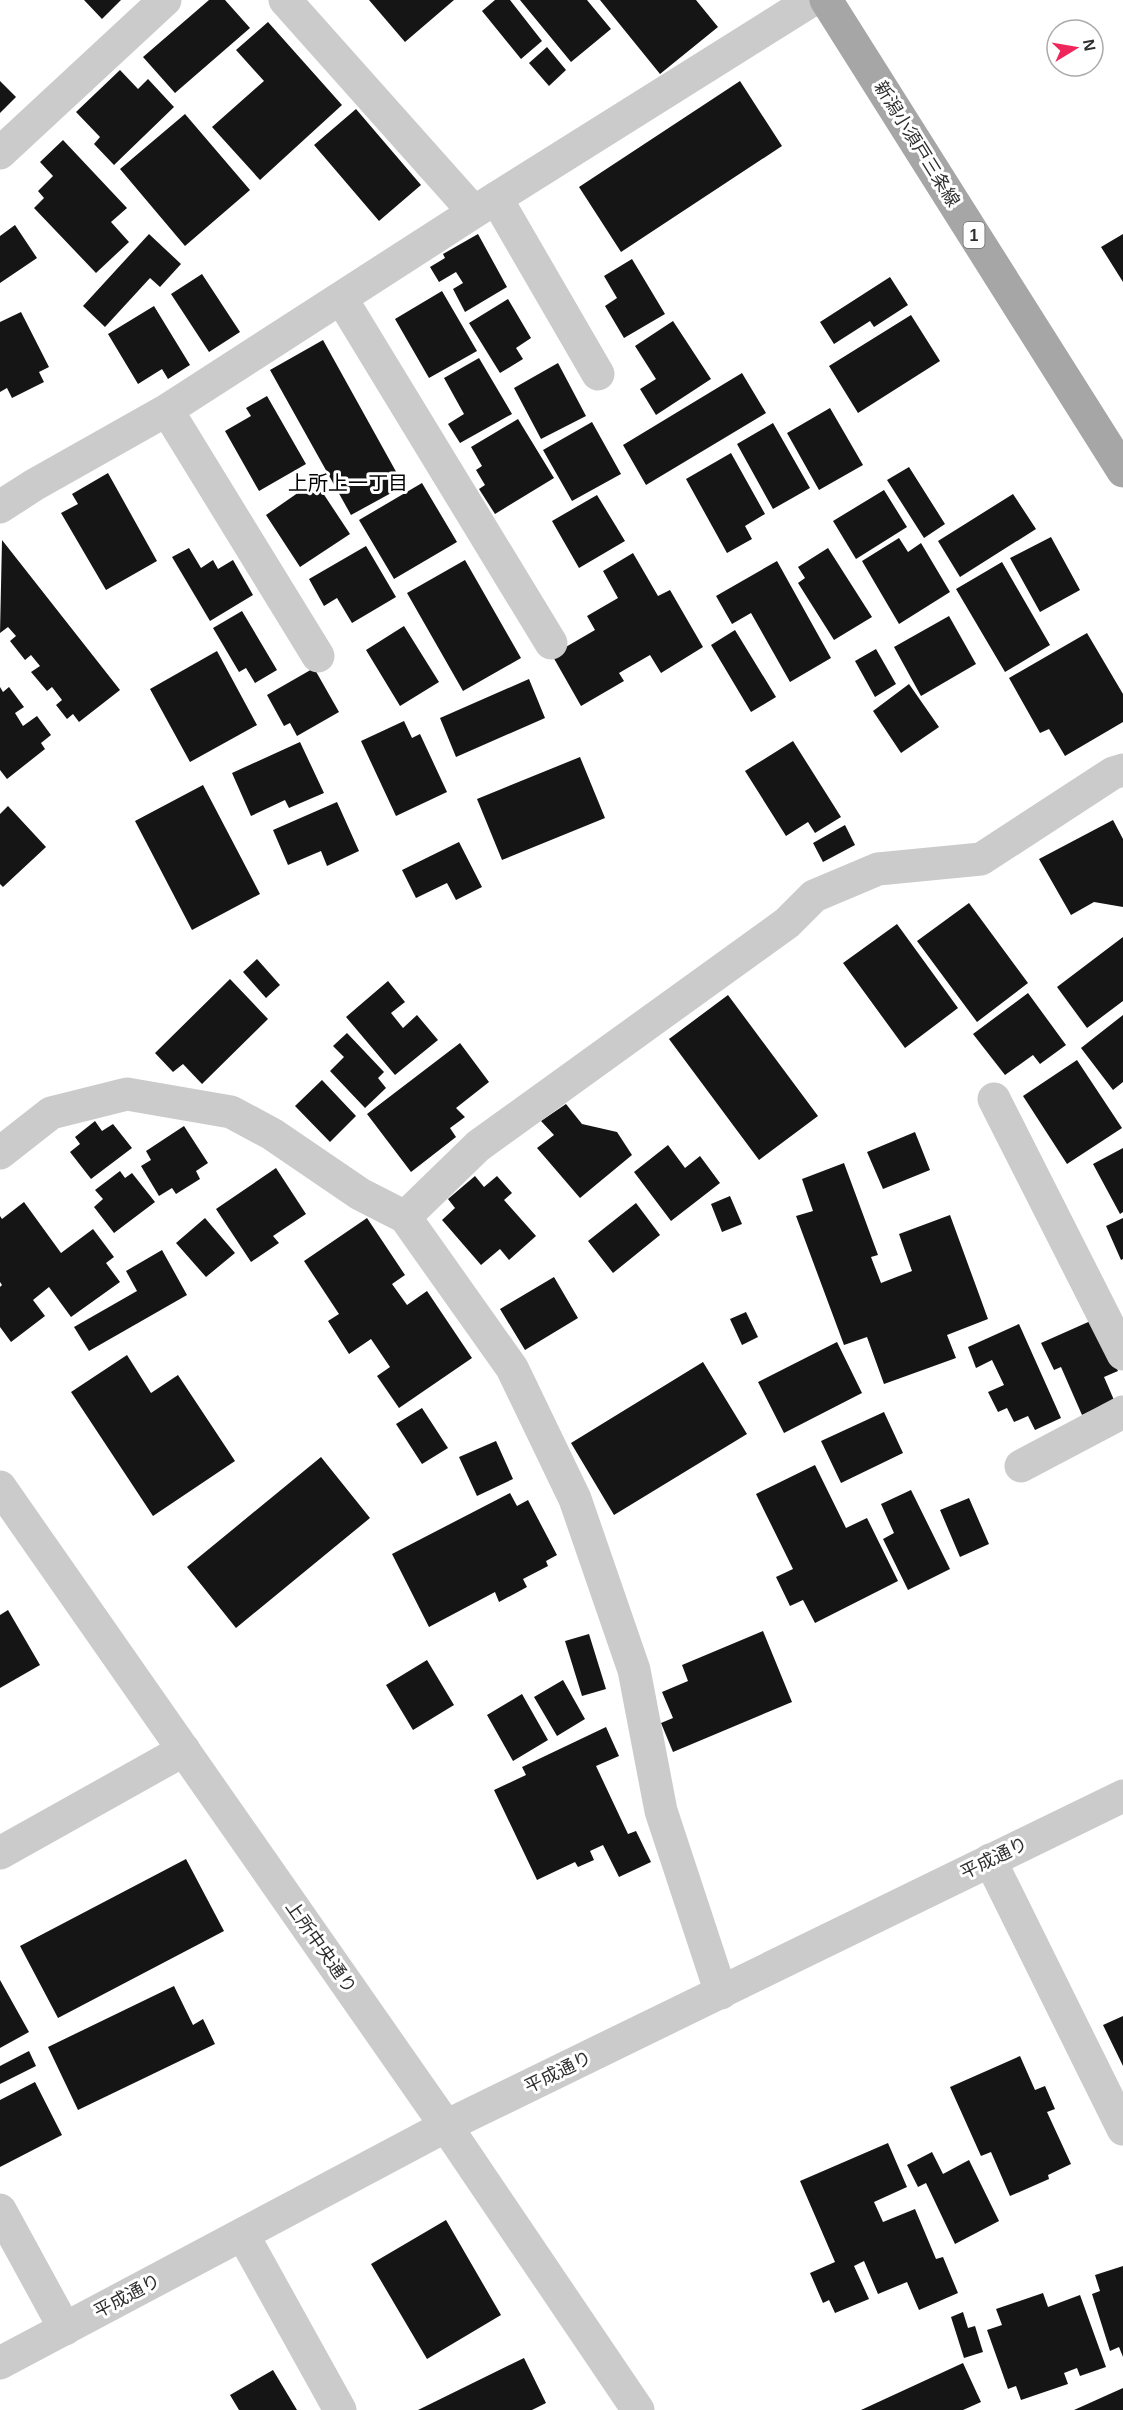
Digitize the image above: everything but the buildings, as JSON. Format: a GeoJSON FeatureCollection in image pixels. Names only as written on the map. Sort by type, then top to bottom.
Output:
{"type":"FeatureCollection","features":[{"type":"Feature","properties":{"kind":"main road","name":"新潟小須戸三条線"},"geometry":{"type":"LineString","coordinates":[[826,0],[1123,471]]}},
{"type":"Feature","properties":{"kind":"street"},"geometry":{"type":"LineString","coordinates":[[0,153],[165,0]]}},
{"type":"Feature","properties":{"kind":"street"},"geometry":{"type":"LineString","coordinates":[[285,0],[485,205],[598,374]]}},
{"type":"Feature","properties":{"kind":"street"},"geometry":{"type":"LineString","coordinates":[[0,507],[34,485],[167,410],[485,205],[812,0]]}},
{"type":"Feature","properties":{"kind":"street"},"geometry":{"type":"LineString","coordinates":[[341,298],[551,643]]}},
{"type":"Feature","properties":{"kind":"street"},"geometry":{"type":"LineString","coordinates":[[167,410],[318,656]]}},
{"type":"Feature","properties":{"kind":"street"},"geometry":{"type":"LineString","coordinates":[[405,1217],[478,1146],[787,923],[814,896],[878,869],[981,859],[1113,773],[1123,770]]}},
{"type":"Feature","properties":{"kind":"street"},"geometry":{"type":"LineString","coordinates":[[0,1154],[51,1113],[127,1094],[231,1112],[272,1134],[360,1194],[405,1217],[512,1368],[575,1499],[634,1670],[661,1811],[721,1993]]}},
{"type":"Feature","properties":{"kind":"street"},"geometry":{"type":"LineString","coordinates":[[994,1099],[1123,1354]]}},
{"type":"Feature","properties":{"kind":"street"},"geometry":{"type":"LineString","coordinates":[[1021,1466],[1123,1412]]}},
{"type":"Feature","properties":{"kind":"street","name":"上所中央通り"},"geometry":{"type":"LineString","coordinates":[[0,1487],[446,2126],[638,2410]]}},
{"type":"Feature","properties":{"kind":"street"},"geometry":{"type":"LineString","coordinates":[[0,1853],[184,1750]]}},
{"type":"Feature","properties":{"kind":"street","name":"平成通り"},"geometry":{"type":"LineString","coordinates":[[0,2363],[446,2126],[1123,1796]]}},
{"type":"Feature","properties":{"kind":"street"},"geometry":{"type":"LineString","coordinates":[[990,1860],[1123,2129]]}},
{"type":"Feature","properties":{"kind":"street"},"geometry":{"type":"LineString","coordinates":[[0,2210],[65,2328]]}},
{"type":"Feature","properties":{"kind":"street"},"geometry":{"type":"LineString","coordinates":[[243,2235],[340,2410]]}},
{"type":"Feature","properties":{"kind":"district","name":"上所上一丁目"},"geometry":{"type":"Point","coordinates":[348,483]}}]}
